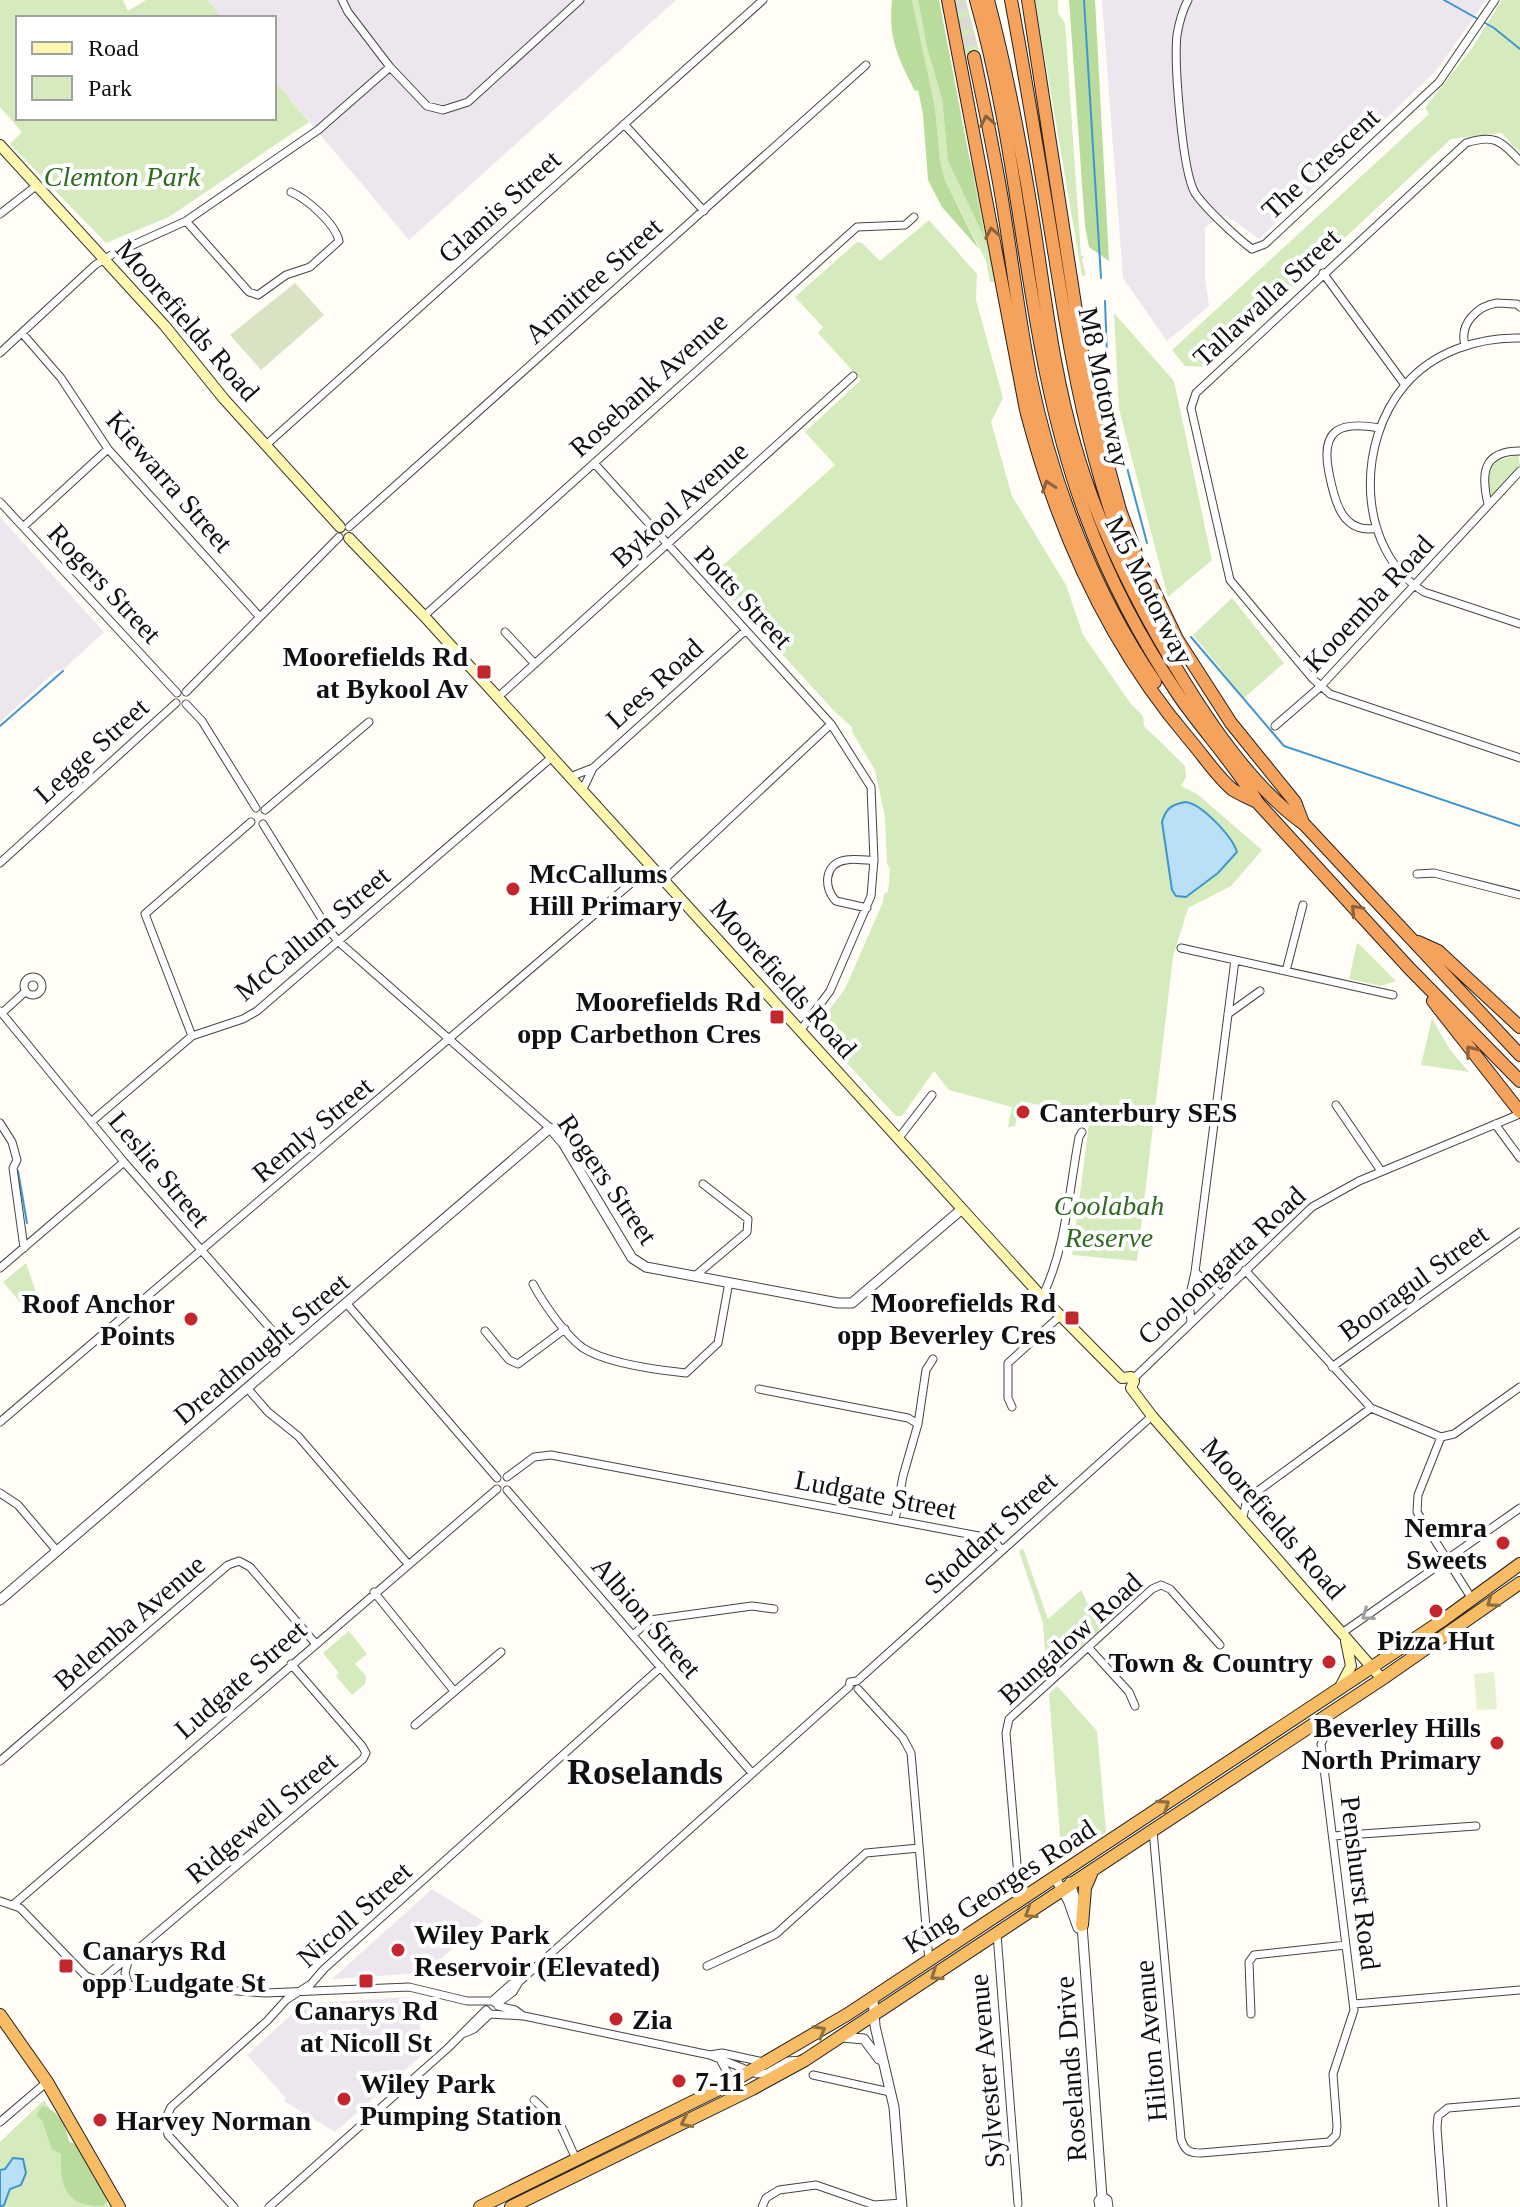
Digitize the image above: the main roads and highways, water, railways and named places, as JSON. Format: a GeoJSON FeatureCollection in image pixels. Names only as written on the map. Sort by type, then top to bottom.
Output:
{"type":"FeatureCollection","features":[{"type":"Feature","properties":{"kind":"highway"},"geometry":{"type":"LineString","coordinates":[[948,0],[1026,410],[1060,521],[1095,598],[1143,677],[1180,729],[1233,790],[1258,803]]}},
{"type":"Feature","properties":{"kind":"highway","name":"M5 Motorway"},"geometry":{"type":"LineString","coordinates":[[976,0],[1005,120],[1046,378],[1087,521],[1131,615],[1191,712],[1258,803],[1409,968],[1520,1081]]}},
{"type":"Feature","properties":{"kind":"highway","name":"M5 Motorway"},"geometry":{"type":"LineString","coordinates":[[988,0],[1016,118],[1057,375],[1074,445],[1101,523],[1133,595],[1193,697],[1258,781],[1287,812],[1304,824],[1520,1055]]}},
{"type":"Feature","properties":{"kind":"highway","name":"M8 Motorway"},"geometry":{"type":"LineString","coordinates":[[1011,0],[1080,405],[1112,517],[1139,583],[1189,675],[1224,727],[1304,824]]}},
{"type":"Feature","properties":{"kind":"highway"},"geometry":{"type":"LineString","coordinates":[[1028,0],[1089,395],[1120,510],[1136,553],[1177,639],[1231,723],[1295,802],[1304,824]]}},
{"type":"Feature","properties":{"kind":"highway"},"geometry":{"type":"LineString","coordinates":[[974,57],[996,163],[1031,379],[1047,443],[1073,521],[1111,607],[1151,676],[1219,765],[1237,786],[1258,803]]}},
{"type":"Feature","properties":{"kind":"highway"},"geometry":{"type":"LineString","coordinates":[[1411,939],[1438,951],[1520,1027]]}},
{"type":"Feature","properties":{"kind":"highway"},"geometry":{"type":"LineString","coordinates":[[1409,968],[1518,1114]]}},
{"type":"Feature","properties":{"kind":"highway","name":"King Georges Road"},"geometry":{"type":"LineString","coordinates":[[480,2207],[723,2087],[873,1999],[1372,1667],[1520,1564]]}},
{"type":"Feature","properties":{"kind":"highway","name":"King Georges Road"},"geometry":{"type":"LineString","coordinates":[[511,2207],[805,2060],[1303,1732],[1520,1583]]}},
{"type":"Feature","properties":{"kind":"highway"},"geometry":{"type":"LineString","coordinates":[[1082,1925],[1085,1888],[1093,1871]]}},
{"type":"Feature","properties":{"kind":"highway"},"geometry":{"type":"LineString","coordinates":[[0,2015],[47,2082],[119,2207]]}},
{"type":"Feature","properties":{"kind":"highway"},"geometry":{"type":"LineString","coordinates":[[93,2159],[127,2207]]}},
{"type":"Feature","properties":{"kind":"main road","name":"Moorefields Road"},"geometry":{"type":"LineString","coordinates":[[0,145],[165,326],[344,532],[424,616],[1042,1297],[1129,1382],[1152,1416],[1382,1679]]}},
{"type":"Feature","properties":{"kind":"main road"},"geometry":{"type":"LineString","coordinates":[[1339,1689],[1351,1666],[1343,1634]]}},
{"type":"Feature","properties":{"kind":"water"},"geometry":{"type":"Polygon","coordinates":[[[1185,802],[1199,808],[1215,821],[1237,852],[1218,873],[1186,897],[1176,896],[1172,890],[1162,822],[1170,808],[1185,802]]]}},
{"type":"Feature","properties":{"kind":"water"},"geometry":{"type":"Polygon","coordinates":[[[13,2158],[23,2159],[26,2173],[21,2185],[10,2189],[4,2205],[0,2207],[0,2170],[5,2169],[13,2158]]]}},
{"type":"Feature","properties":{"kind":"waterway"},"geometry":{"type":"LineString","coordinates":[[1084,0],[1101,278]]}},
{"type":"Feature","properties":{"kind":"waterway"},"geometry":{"type":"LineString","coordinates":[[1444,0],[1494,28],[1520,49]]}},
{"type":"Feature","properties":{"kind":"waterway"},"geometry":{"type":"LineString","coordinates":[[1105,301],[1107,357]]}},
{"type":"Feature","properties":{"kind":"waterway"},"geometry":{"type":"LineString","coordinates":[[1118,434],[1147,543]]}},
{"type":"Feature","properties":{"kind":"waterway"},"geometry":{"type":"LineString","coordinates":[[1191,637],[1284,746],[1520,826]]}},
{"type":"Feature","properties":{"kind":"waterway"},"geometry":{"type":"LineString","coordinates":[[0,726],[63,671]]}},
{"type":"Feature","properties":{"kind":"waterway"},"geometry":{"type":"LineString","coordinates":[[18,1171],[27,1223]]}},
{"type":"Feature","properties":{"kind":"tunnel"},"geometry":{"type":"LineString","coordinates":[[959,0],[974,57]]}},
{"type":"Feature","properties":{"kind":"place","name":"Moorefields Rd at Bykool Av"},"geometry":{"type":"Point","coordinates":[484,672]}},
{"type":"Feature","properties":{"kind":"place","name":"McCallums Hill Primary"},"geometry":{"type":"Point","coordinates":[513,889]}},
{"type":"Feature","properties":{"kind":"place","name":"Moorefields Rd opp Carbethon Cres"},"geometry":{"type":"Point","coordinates":[777,1017]}},
{"type":"Feature","properties":{"kind":"place","name":"Canterbury SES"},"geometry":{"type":"Point","coordinates":[1023,1112]}},
{"type":"Feature","properties":{"kind":"place","name":"Moorefields Rd opp Beverley Cres"},"geometry":{"type":"Point","coordinates":[1072,1318]}},
{"type":"Feature","properties":{"kind":"place","name":"Roof Anchor Points"},"geometry":{"type":"Point","coordinates":[191,1319]}},
{"type":"Feature","properties":{"kind":"place","name":"Nemra Sweets"},"geometry":{"type":"Point","coordinates":[1503,1543]}},
{"type":"Feature","properties":{"kind":"place","name":"Pizza Hut"},"geometry":{"type":"Point","coordinates":[1436,1611]}},
{"type":"Feature","properties":{"kind":"place","name":"Town & Country"},"geometry":{"type":"Point","coordinates":[1329,1662]}},
{"type":"Feature","properties":{"kind":"place","name":"Beverley Hills North Primary"},"geometry":{"type":"Point","coordinates":[1497,1743]}},
{"type":"Feature","properties":{"kind":"place","name":"Wiley Park Reservoir (Elevated)"},"geometry":{"type":"Point","coordinates":[398,1950]}},
{"type":"Feature","properties":{"kind":"place","name":"Canarys Rd opp Ludgate St"},"geometry":{"type":"Point","coordinates":[66,1966]}},
{"type":"Feature","properties":{"kind":"place","name":"Canarys Rd at Nicoll St"},"geometry":{"type":"Point","coordinates":[366,1981]}},
{"type":"Feature","properties":{"kind":"place","name":"Zia"},"geometry":{"type":"Point","coordinates":[616,2019]}},
{"type":"Feature","properties":{"kind":"place","name":"7-11"},"geometry":{"type":"Point","coordinates":[679,2081]}},
{"type":"Feature","properties":{"kind":"place","name":"Wiley Park Pumping Station"},"geometry":{"type":"Point","coordinates":[344,2099]}},
{"type":"Feature","properties":{"kind":"place","name":"Harvey Norman"},"geometry":{"type":"Point","coordinates":[100,2120]}},
{"type":"Feature","properties":{"kind":"district","name":"Roselands"},"geometry":{"type":"Point","coordinates":[645,1771]}},
{"type":"Feature","properties":{"kind":"park label","name":"Clemton Park"},"geometry":{"type":"Point","coordinates":[122,176]}},
{"type":"Feature","properties":{"kind":"park label","name":"Coolabah Reserve"},"geometry":{"type":"Point","coordinates":[1109,1221]}}]}
